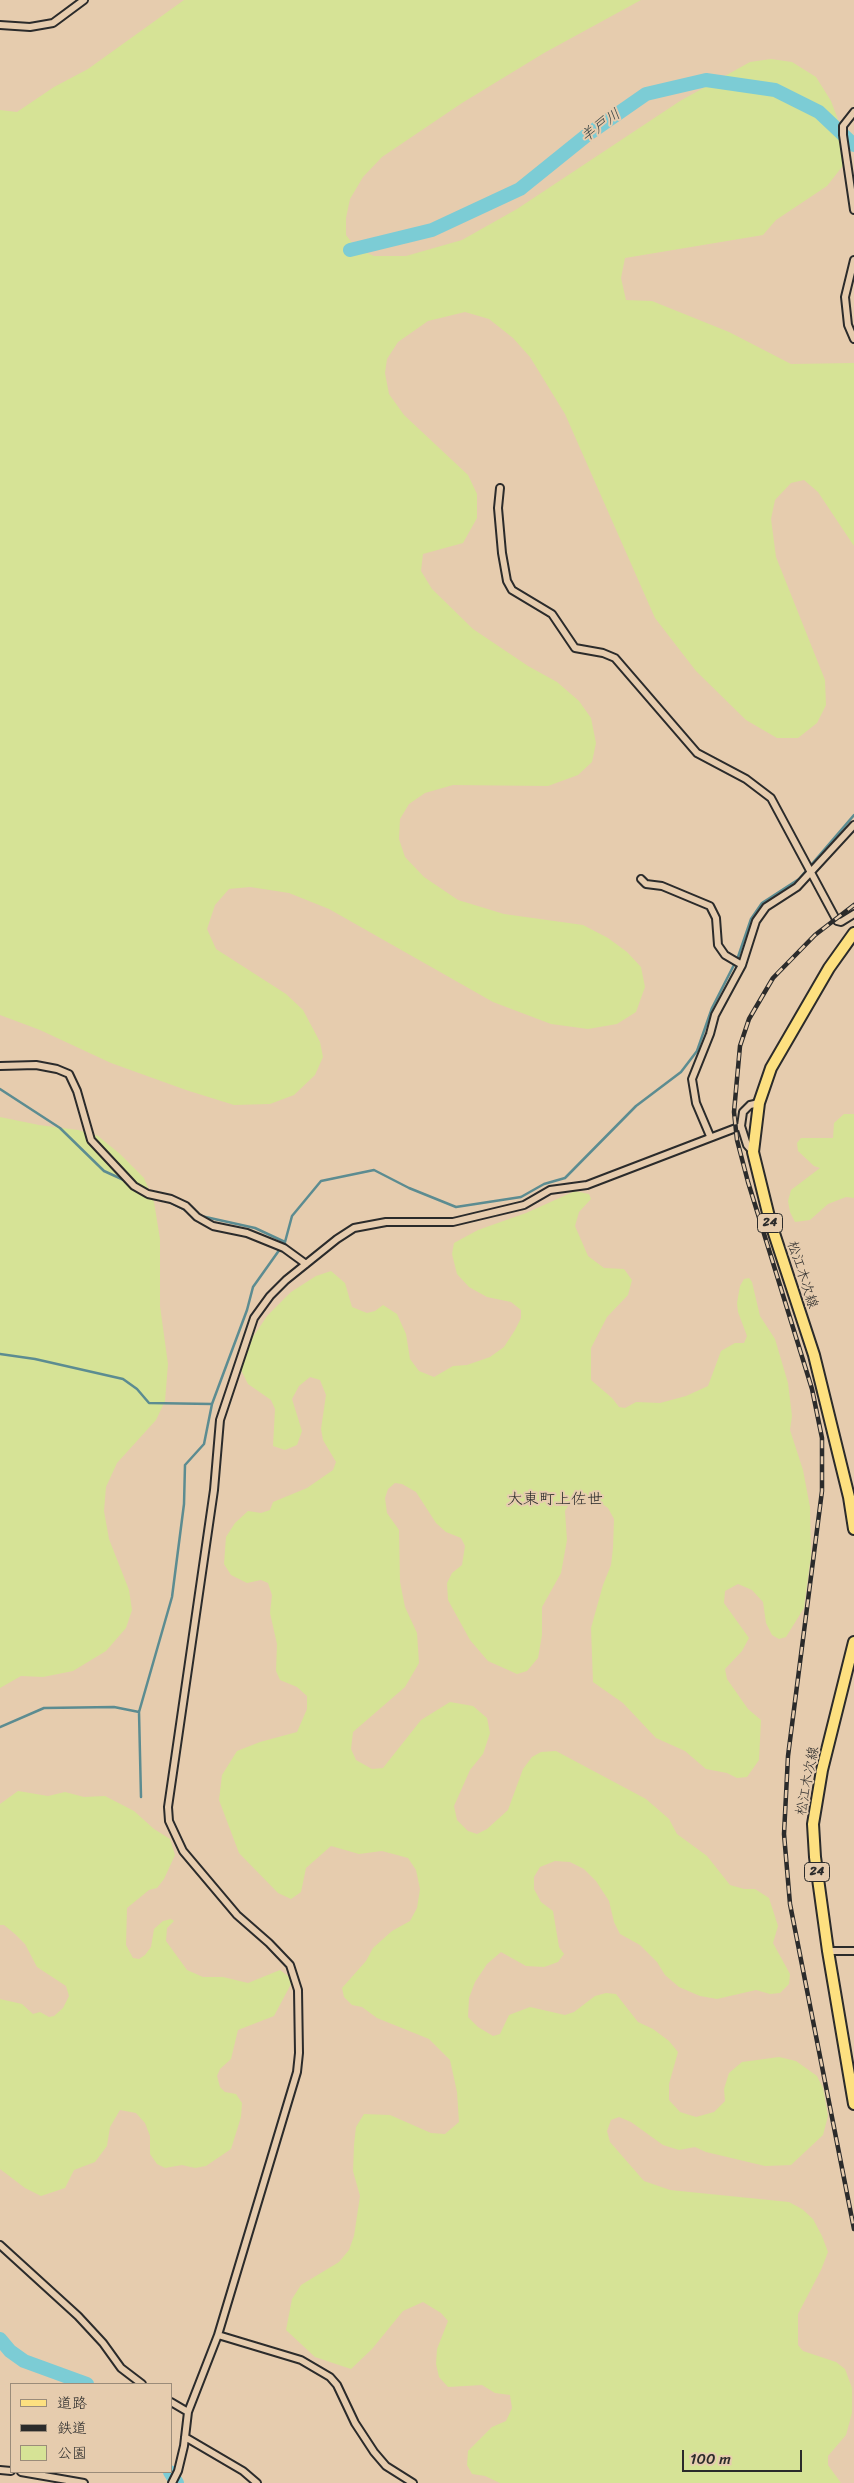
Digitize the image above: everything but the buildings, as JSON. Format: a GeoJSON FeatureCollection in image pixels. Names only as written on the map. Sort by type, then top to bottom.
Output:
{"type":"FeatureCollection","features":[{"type":"Feature","properties":{"kind":"main road","name":"松江木次線"},"geometry":{"type":"LineString","coordinates":[[854,933],[828,968],[771,1068],[758,1104],[753,1152],[770,1221],[814,1355],[850,1497],[854,1528]]}},
{"type":"Feature","properties":{"kind":"main road","name":"松江木次線"},"geometry":{"type":"LineString","coordinates":[[854,1642],[820,1779],[813,1824],[814,1857],[854,2104]]}},
{"type":"Feature","properties":{"kind":"street"},"geometry":{"type":"LineString","coordinates":[[0,25],[30,27],[53,23],[84,0]]}},
{"type":"Feature","properties":{"kind":"street"},"geometry":{"type":"LineString","coordinates":[[854,112],[843,126],[842,135],[854,210]]}},
{"type":"Feature","properties":{"kind":"street"},"geometry":{"type":"LineString","coordinates":[[854,260],[845,297],[848,325],[854,339]]}},
{"type":"Feature","properties":{"kind":"street"},"geometry":{"type":"LineString","coordinates":[[500,488],[498,508],[502,553],[509,587],[518,596],[552,614],[576,648],[603,653],[615,658],[697,753],[746,779],[771,798],[837,921],[841,922],[854,914]]}},
{"type":"Feature","properties":{"kind":"street"},"geometry":{"type":"LineString","coordinates":[[710,1136],[696,1103],[692,1080],[710,1034],[715,1015],[756,921],[766,907],[797,887],[809,870],[854,825]]}},
{"type":"Feature","properties":{"kind":"street"},"geometry":{"type":"LineString","coordinates":[[641,879],[646,884],[662,886],[710,906],[716,918],[718,945],[725,955],[738,964]]}},
{"type":"Feature","properties":{"kind":"street"},"geometry":{"type":"LineString","coordinates":[[0,1066],[36,1065],[57,1069],[69,1074],[77,1091],[91,1140],[134,1186],[148,1194],[171,1199],[186,1206],[197,1217],[213,1226],[247,1233],[284,1248],[306,1264]]}},
{"type":"Feature","properties":{"kind":"street"},"geometry":{"type":"LineString","coordinates":[[753,1152],[748,1145],[741,1126],[743,1112],[750,1106],[758,1104]]}},
{"type":"Feature","properties":{"kind":"street"},"geometry":{"type":"LineString","coordinates":[[172,2483],[178,2471],[188,2412],[218,2335],[297,2072],[298,1990],[294,1975],[284,1957],[237,1915],[183,1851],[169,1821],[168,1807],[210,1517],[220,1420],[254,1318],[270,1296],[306,1264],[354,1228],[386,1222],[453,1222],[524,1206],[550,1190],[595,1182],[710,1136],[741,1126]]}},
{"type":"Feature","properties":{"kind":"street"},"geometry":{"type":"LineString","coordinates":[[828,1951],[854,1951]]}},
{"type":"Feature","properties":{"kind":"street"},"geometry":{"type":"LineString","coordinates":[[0,2245],[78,2316],[103,2343],[121,2368],[141,2383]]}},
{"type":"Feature","properties":{"kind":"street"},"geometry":{"type":"LineString","coordinates":[[218,2335],[301,2360],[330,2376],[337,2385],[355,2423],[374,2452],[386,2466],[413,2483]]}},
{"type":"Feature","properties":{"kind":"street"},"geometry":{"type":"LineString","coordinates":[[172,2403],[188,2412]]}},
{"type":"Feature","properties":{"kind":"street"},"geometry":{"type":"LineString","coordinates":[[185,2438],[243,2472],[257,2483]]}},
{"type":"Feature","properties":{"kind":"street"},"geometry":{"type":"LineString","coordinates":[[27,2473],[84,2483]]}},
{"type":"Feature","properties":{"kind":"green space"},"geometry":{"type":"Polygon","coordinates":[[[184,0],[641,0],[544,53],[462,103],[382,157],[363,177],[350,199],[346,218],[346,235],[356,248],[374,256],[406,256],[462,240],[517,209],[680,101],[750,62],[771,59],[792,62],[816,77],[831,101],[843,133],[845,163],[827,186],[776,220],[763,235],[625,258],[621,278],[626,300],[652,301],[729,332],[791,364],[854,363],[854,546],[818,492],[804,480],[791,483],[775,500],[771,519],[776,557],[825,680],[826,705],[817,723],[798,738],[777,738],[746,720],[696,671],[655,618],[565,414],[530,357],[513,338],[489,319],[465,312],[428,321],[398,342],[387,359],[385,373],[389,394],[404,415],[468,475],[477,494],[477,518],[463,543],[423,554],[421,571],[432,589],[473,629],[528,666],[557,682],[579,701],[591,718],[596,743],[592,762],[578,775],[548,786],[453,785],[425,793],[409,804],[400,819],[399,839],[405,857],[424,877],[458,900],[504,914],[583,925],[608,938],[627,952],[641,967],[645,987],[636,1012],[617,1024],[588,1029],[551,1024],[493,1002],[329,909],[289,893],[250,887],[229,889],[215,905],[207,929],[216,949],[286,994],[303,1010],[320,1042],[323,1057],[315,1075],[294,1095],[270,1104],[234,1105],[111,1063],[40,1030],[0,1015],[0,110],[17,112],[54,87],[88,69],[184,0]]]}},
{"type":"Feature","properties":{"kind":"green space"},"geometry":{"type":"Polygon","coordinates":[[[844,1114],[854,1114],[854,1198],[846,1197],[828,1204],[810,1220],[795,1222],[790,1212],[788,1201],[791,1190],[820,1168],[814,1166],[798,1151],[797,1143],[801,1138],[833,1138],[834,1123],[844,1114]]]}},
{"type":"Feature","properties":{"kind":"green space"},"geometry":{"type":"Polygon","coordinates":[[[0,1117],[78,1130],[98,1136],[120,1154],[144,1178],[154,1202],[160,1239],[160,1306],[168,1364],[165,1401],[156,1420],[117,1463],[106,1487],[104,1511],[109,1539],[129,1590],[132,1610],[126,1628],[106,1651],[73,1671],[43,1677],[21,1676],[0,1688],[0,1117]]]}},
{"type":"Feature","properties":{"kind":"green space"},"geometry":{"type":"Polygon","coordinates":[[[575,1191],[589,1194],[591,1199],[579,1212],[575,1226],[588,1256],[604,1268],[624,1269],[632,1280],[628,1295],[607,1317],[591,1348],[591,1380],[612,1398],[619,1407],[625,1408],[636,1402],[660,1403],[686,1396],[708,1386],[721,1351],[735,1343],[744,1343],[747,1336],[738,1312],[737,1303],[740,1286],[744,1279],[749,1278],[752,1282],[760,1316],[775,1339],[788,1383],[792,1416],[790,1430],[803,1470],[810,1507],[811,1555],[804,1608],[786,1637],[779,1639],[772,1635],[766,1623],[763,1602],[752,1590],[738,1584],[725,1591],[724,1603],[749,1638],[742,1651],[725,1669],[727,1679],[748,1709],[761,1720],[759,1760],[747,1777],[737,1778],[727,1773],[706,1769],[685,1751],[656,1738],[623,1703],[593,1682],[591,1628],[603,1585],[611,1565],[613,1548],[614,1519],[608,1508],[598,1501],[584,1498],[571,1501],[565,1511],[567,1540],[561,1573],[542,1607],[542,1635],[538,1658],[527,1671],[517,1674],[488,1661],[470,1640],[448,1600],[447,1583],[452,1573],[462,1565],[465,1546],[461,1538],[446,1532],[436,1523],[416,1492],[402,1484],[395,1483],[388,1489],[385,1498],[387,1513],[399,1530],[400,1582],[405,1607],[417,1633],[419,1663],[405,1687],[353,1732],[351,1749],[356,1760],[372,1769],[383,1768],[421,1720],[450,1702],[473,1706],[487,1718],[490,1733],[483,1754],[470,1770],[454,1806],[457,1820],[468,1831],[477,1834],[487,1829],[508,1810],[523,1769],[532,1757],[541,1752],[556,1751],[646,1799],[669,1819],[677,1834],[707,1856],[730,1885],[744,1889],[755,1889],[769,1898],[778,1926],[773,1943],[790,1974],[789,1984],[780,1993],[770,1994],[756,1990],[717,1999],[700,1996],[679,1987],[665,1975],[657,1962],[640,1945],[620,1934],[614,1922],[609,1901],[596,1881],[584,1869],[570,1862],[555,1861],[540,1867],[534,1877],[534,1889],[541,1902],[553,1911],[559,1947],[564,1954],[558,1962],[544,1967],[526,1966],[501,1952],[487,1964],[475,1982],[469,1998],[468,2017],[478,2027],[493,2036],[500,2034],[509,2015],[530,2007],[565,2015],[574,2012],[595,1996],[606,1993],[616,1994],[638,2022],[653,2029],[669,2041],[678,2052],[669,2084],[669,2100],[680,2112],[696,2117],[714,2112],[725,2101],[724,2089],[729,2073],[742,2062],[779,2057],[796,2061],[817,2076],[823,2088],[828,2116],[823,2135],[791,2165],[765,2166],[706,2152],[695,2147],[679,2150],[663,2145],[631,2122],[619,2117],[611,2120],[607,2131],[610,2142],[644,2181],[670,2190],[789,2202],[802,2209],[813,2219],[828,2252],[821,2270],[798,2314],[798,2345],[803,2351],[836,2362],[845,2369],[852,2388],[852,2413],[846,2435],[828,2456],[828,2465],[841,2483],[500,2483],[485,2476],[472,2474],[467,2465],[468,2451],[492,2427],[506,2421],[512,2408],[510,2395],[495,2393],[482,2385],[448,2387],[439,2377],[436,2364],[437,2349],[448,2321],[441,2313],[423,2302],[403,2311],[372,2349],[351,2369],[315,2357],[286,2330],[292,2299],[301,2285],[339,2262],[349,2250],[354,2236],[360,2196],[353,2171],[354,2145],[356,2127],[364,2114],[390,2115],[431,2133],[445,2134],[459,2122],[457,2092],[450,2060],[429,2039],[377,2018],[362,2007],[352,2005],[344,1997],[342,1988],[366,1961],[373,1948],[392,1931],[410,1921],[417,1908],[420,1889],[416,1870],[408,1858],[382,1851],[359,1854],[331,1846],[306,1868],[301,1892],[291,1899],[278,1893],[239,1853],[219,1800],[222,1775],[237,1751],[260,1742],[297,1732],[307,1709],[307,1696],[297,1687],[280,1680],[276,1671],[277,1644],[270,1613],[272,1595],[268,1583],[261,1580],[247,1583],[231,1575],[224,1564],[226,1537],[235,1523],[248,1511],[261,1513],[270,1510],[273,1502],[307,1488],[333,1470],[336,1462],[323,1440],[321,1429],[326,1395],[320,1380],[310,1377],[299,1386],[292,1399],[302,1431],[297,1445],[285,1450],[273,1446],[275,1409],[271,1400],[248,1384],[241,1370],[253,1337],[267,1316],[291,1292],[316,1276],[331,1271],[345,1283],[352,1307],[367,1313],[375,1311],[383,1305],[397,1314],[406,1334],[410,1359],[419,1371],[434,1377],[453,1366],[467,1365],[490,1357],[504,1347],[521,1318],[521,1310],[511,1302],[487,1297],[469,1287],[457,1274],[452,1254],[454,1243],[478,1230],[526,1213],[575,1191]]]}},
{"type":"Feature","properties":{"kind":"green space"},"geometry":{"type":"Polygon","coordinates":[[[18,1791],[48,1796],[65,1792],[84,1797],[105,1796],[134,1811],[154,1829],[170,1839],[175,1855],[164,1879],[157,1888],[149,1890],[127,1908],[126,1945],[133,1958],[139,1959],[145,1955],[151,1947],[154,1929],[163,1921],[171,1919],[174,1921],[167,1928],[166,1941],[187,1970],[203,1977],[223,1977],[248,1983],[280,1970],[288,1976],[291,1984],[274,2016],[238,2030],[231,2059],[220,2069],[217,2076],[220,2087],[225,2092],[236,2094],[242,2103],[241,2117],[231,2149],[206,2166],[195,2168],[182,2165],[165,2168],[157,2164],[150,2154],[150,2136],[145,2123],[136,2113],[120,2110],[110,2127],[107,2146],[95,2162],[74,2170],[65,2188],[41,2196],[25,2188],[0,2169],[0,1999],[22,2004],[33,2014],[40,2012],[49,2017],[54,2016],[63,2008],[69,1996],[66,1986],[37,1967],[25,1944],[4,1925],[0,1925],[0,1804],[18,1791]]]}},
{"type":"Feature","properties":{"kind":"waterway","name":"羊戸川"},"geometry":{"type":"LineString","coordinates":[[350,250],[432,230],[520,189],[587,135],[646,94],[706,80],[775,90],[819,112],[854,145]]}},
{"type":"Feature","properties":{"kind":"waterway"},"geometry":{"type":"LineString","coordinates":[[141,1797],[139,1712],[172,1597],[184,1504],[185,1465],[204,1444],[212,1404],[247,1310],[253,1287],[285,1242],[292,1216],[321,1181],[374,1170],[409,1188],[456,1207],[521,1197],[544,1184],[565,1178],[636,1106],[681,1072],[697,1051],[712,1008],[738,957],[751,919],[762,903],[799,879],[854,815]]}},
{"type":"Feature","properties":{"kind":"waterway"},"geometry":{"type":"LineString","coordinates":[[0,1089],[60,1128],[104,1171],[126,1181]]}},
{"type":"Feature","properties":{"kind":"waterway"},"geometry":{"type":"LineString","coordinates":[[167,1201],[187,1211]]}},
{"type":"Feature","properties":{"kind":"waterway"},"geometry":{"type":"LineString","coordinates":[[201,1216],[255,1228],[285,1242]]}},
{"type":"Feature","properties":{"kind":"waterway"},"geometry":{"type":"LineString","coordinates":[[0,1354],[35,1359],[123,1379],[137,1389],[149,1403],[212,1404]]}},
{"type":"Feature","properties":{"kind":"waterway"},"geometry":{"type":"LineString","coordinates":[[0,1727],[44,1708],[114,1707],[139,1712]]}},
{"type":"Feature","properties":{"kind":"waterway"},"geometry":{"type":"LineString","coordinates":[[0,2339],[10,2351],[24,2361],[84,2383]]}},
{"type":"Feature","properties":{"kind":"waterway"},"geometry":{"type":"LineString","coordinates":[[171,2473],[177,2483]]}},
{"type":"Feature","properties":{"kind":"railway"},"geometry":{"type":"LineString","coordinates":[[854,905],[815,935],[773,978],[749,1019],[740,1046],[734,1112],[737,1140],[748,1182],[812,1389],[822,1438],[822,1491],[788,1756],[784,1834],[790,1904],[854,2229]]}},
{"type":"Feature","properties":{"kind":"district","name":"大東町上佐世"},"geometry":{"type":"Point","coordinates":[555,1500]}}]}
